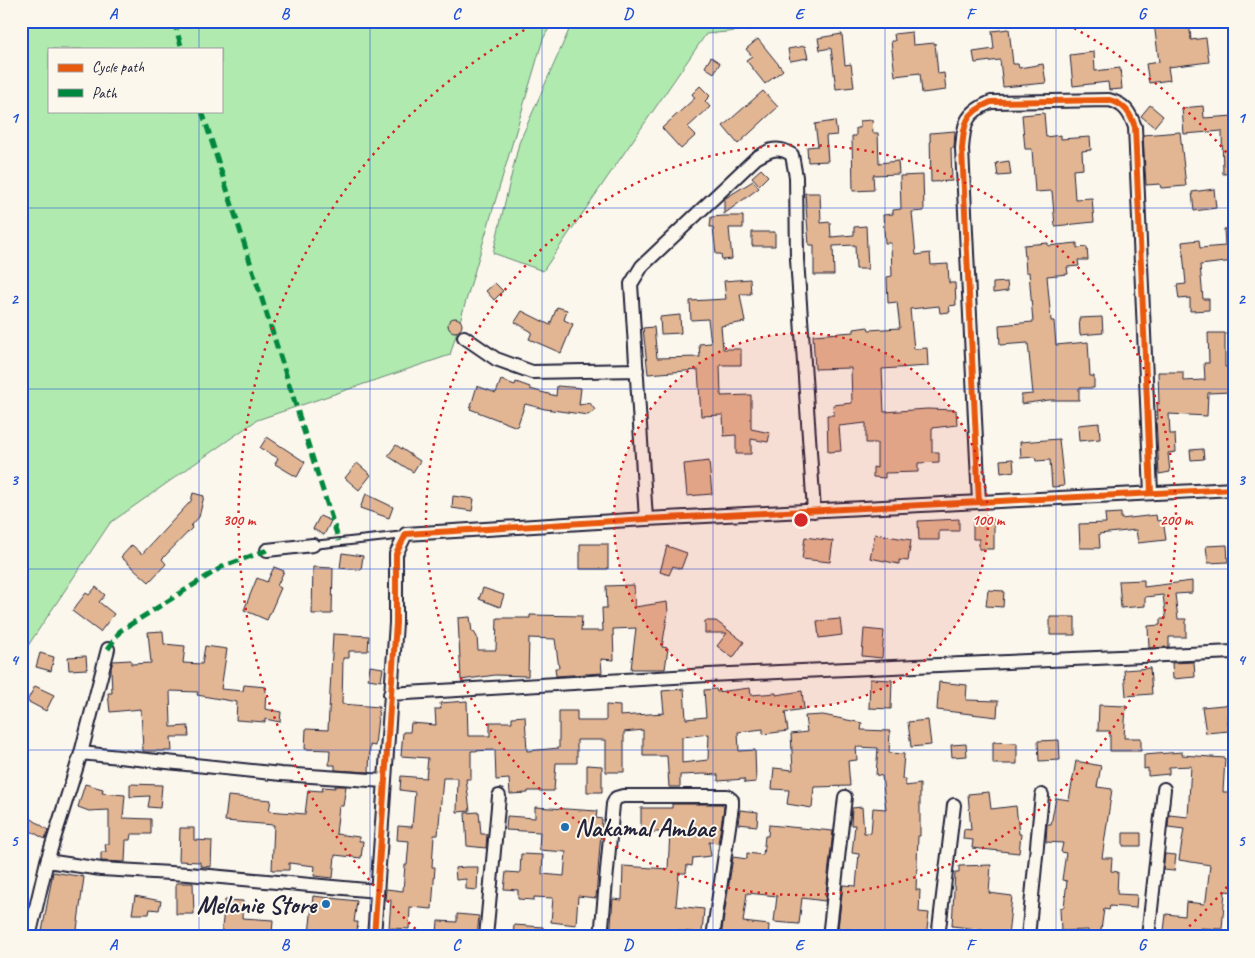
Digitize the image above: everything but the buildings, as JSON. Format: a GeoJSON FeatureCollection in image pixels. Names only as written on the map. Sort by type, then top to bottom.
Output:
{"type":"FeatureCollection","features":[{"type":"Feature","properties":{"kind":"street"},"geometry":{"type":"LineString","coordinates":[[979,502],[962,149],[964,127],[969,116],[978,107],[991,102],[1109,100],[1119,103],[1132,118],[1135,127],[1151,493]]}},
{"type":"Feature","properties":{"kind":"street"},"geometry":{"type":"LineString","coordinates":[[646,519],[632,284],[642,266],[756,158],[769,150],[778,148],[792,155],[796,178],[796,258],[814,511]]}},
{"type":"Feature","properties":{"kind":"street"},"geometry":{"type":"LineString","coordinates":[[464,337],[496,359],[532,372],[637,370]]}},
{"type":"Feature","properties":{"kind":"street"},"geometry":{"type":"LineString","coordinates":[[374,937],[396,623],[396,554],[406,534],[646,519],[1234,490]]}},
{"type":"Feature","properties":{"kind":"street"},"geometry":{"type":"LineString","coordinates":[[267,550],[313,545]]}},
{"type":"Feature","properties":{"kind":"street"},"geometry":{"type":"LineString","coordinates":[[29,937],[47,862],[81,753],[108,648]]}},
{"type":"Feature","properties":{"kind":"street"},"geometry":{"type":"LineString","coordinates":[[390,694],[708,675],[1234,652]]}},
{"type":"Feature","properties":{"kind":"street"},"geometry":{"type":"LineString","coordinates":[[81,753],[281,774],[385,781]]}},
{"type":"Feature","properties":{"kind":"street"},"geometry":{"type":"LineString","coordinates":[[1148,937],[1164,789]]}},
{"type":"Feature","properties":{"kind":"street"},"geometry":{"type":"LineString","coordinates":[[1028,937],[1042,795]]}},
{"type":"Feature","properties":{"kind":"street"},"geometry":{"type":"LineString","coordinates":[[486,937],[499,796]]}},
{"type":"Feature","properties":{"kind":"street"},"geometry":{"type":"LineString","coordinates":[[600,937],[612,804],[616,798],[623,796],[727,796],[732,800],[732,806],[713,937]]}},
{"type":"Feature","properties":{"kind":"street"},"geometry":{"type":"LineString","coordinates":[[830,937],[845,797]]}},
{"type":"Feature","properties":{"kind":"street"},"geometry":{"type":"LineString","coordinates":[[938,937],[954,805]]}},
{"type":"Feature","properties":{"kind":"street"},"geometry":{"type":"LineString","coordinates":[[47,862],[143,873],[188,874],[377,891]]}},
{"type":"Feature","properties":{"kind":"lane"},"geometry":{"type":"LineString","coordinates":[[313,545],[406,534]]}},
{"type":"Feature","properties":{"kind":"green space"},"geometry":{"type":"Polygon","coordinates":[[[21,21],[553,21],[543,39],[450,355],[257,420],[110,523],[21,656],[21,21]]]}},
{"type":"Feature","properties":{"kind":"green space"},"geometry":{"type":"Polygon","coordinates":[[[573,21],[839,21],[706,34],[543,271],[493,253],[519,143],[573,21]]]}},
{"type":"Feature","properties":{"kind":"marked path"},"geometry":{"type":"LineString","coordinates":[[174,21],[182,48]]}},
{"type":"Feature","properties":{"kind":"marked path"},"geometry":{"type":"LineString","coordinates":[[202,112],[339,541]]}},
{"type":"Feature","properties":{"kind":"marked path"},"geometry":{"type":"LineString","coordinates":[[108,649],[120,631],[222,567],[267,550]]}},
{"type":"Feature","properties":{"kind":"cycle path"},"geometry":{"type":"LineString","coordinates":[[979,502],[962,149],[965,126],[971,115],[982,106],[991,102],[1109,100],[1123,107],[1129,113],[1133,122],[1135,127],[1151,493]]}},
{"type":"Feature","properties":{"kind":"cycle path"},"geometry":{"type":"LineString","coordinates":[[374,937],[396,623],[396,554],[406,534],[646,519],[1234,489]]}},
{"type":"Feature","properties":{"kind":"place","name":"Nakamal Ambae"},"geometry":{"type":"Point","coordinates":[565,827]}},
{"type":"Feature","properties":{"kind":"place","name":"Melanie Store"},"geometry":{"type":"Point","coordinates":[326,904]}}]}
